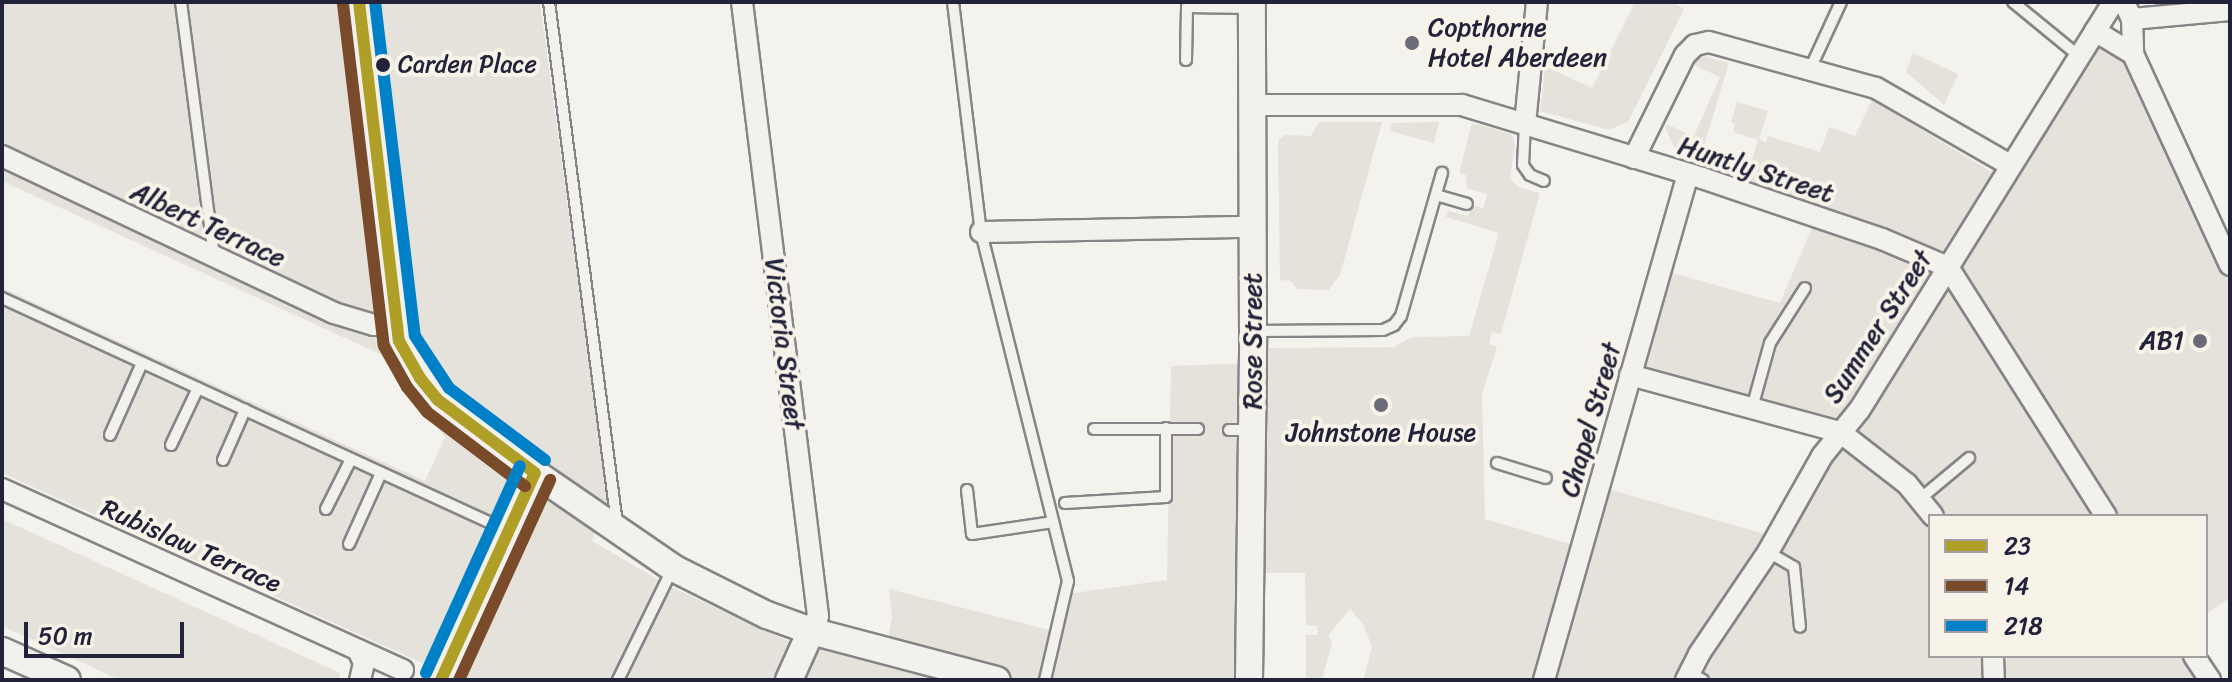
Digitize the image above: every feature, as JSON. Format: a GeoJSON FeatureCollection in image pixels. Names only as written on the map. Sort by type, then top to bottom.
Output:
{"type":"FeatureCollection","features":[{"type":"Feature","properties":{"kind":"street"},"geometry":{"type":"LineString","coordinates":[[359,2],[396,322],[405,355],[438,400],[535,473],[673,568],[767,615],[811,631],[997,680]]}},
{"type":"Feature","properties":{"kind":"street","name":"Victoria Street"},"geometry":{"type":"LineString","coordinates":[[742,2],[818,616],[789,680]]}},
{"type":"Feature","properties":{"kind":"street"},"geometry":{"type":"LineString","coordinates":[[1525,124],[1537,2]]}},
{"type":"Feature","properties":{"kind":"street","name":"Summer Street"},"geometry":{"type":"LineString","coordinates":[[1693,677],[1840,432],[1860,409],[2113,2]]}},
{"type":"Feature","properties":{"kind":"street","name":"Rose Street"},"geometry":{"type":"LineString","coordinates":[[1249,680],[1241,430],[1253,331],[1252,5]]}},
{"type":"Feature","properties":{"kind":"street"},"geometry":{"type":"LineString","coordinates":[[2230,10],[2128,10],[2133,54],[2230,265]]}},
{"type":"Feature","properties":{"kind":"street"},"geometry":{"type":"LineString","coordinates":[[2095,31],[2133,54]]}},
{"type":"Feature","properties":{"kind":"street"},"geometry":{"type":"LineString","coordinates":[[1634,158],[1685,55],[1695,45],[1709,42],[1876,88],[2010,165]]}},
{"type":"Feature","properties":{"kind":"street","name":"Huntly Street"},"geometry":{"type":"LineString","coordinates":[[1254,105],[1462,105],[1688,174],[1882,239],[1948,267]]}},
{"type":"Feature","properties":{"kind":"street","name":"Albert Terrace"},"geometry":{"type":"LineString","coordinates":[[2,156],[334,313],[374,325],[396,322]]}},
{"type":"Feature","properties":{"kind":"street","name":"Chapel Street"},"geometry":{"type":"LineString","coordinates":[[1544,680],[1591,490],[1630,375],[1688,174]]}},
{"type":"Feature","properties":{"kind":"street"},"geometry":{"type":"LineString","coordinates":[[981,232],[1253,227]]}},
{"type":"Feature","properties":{"kind":"street"},"geometry":{"type":"LineString","coordinates":[[1948,267],[2105,514]]}},
{"type":"Feature","properties":{"kind":"street"},"geometry":{"type":"LineString","coordinates":[[1630,375],[1840,432],[1907,484],[1926,508]]}},
{"type":"Feature","properties":{"kind":"street"},"geometry":{"type":"LineString","coordinates":[[441,680],[535,473]]}},
{"type":"Feature","properties":{"kind":"street","name":"Rubislaw Terrace"},"geometry":{"type":"LineString","coordinates":[[2,489],[403,670]]}},
{"type":"Feature","properties":{"kind":"street"},"geometry":{"type":"LineString","coordinates":[[358,650],[364,663],[360,680]]}},
{"type":"Feature","properties":{"kind":"street"},"geometry":{"type":"LineString","coordinates":[[2,651],[67,680]]}},
{"type":"Feature","properties":{"kind":"street"},"geometry":{"type":"LineString","coordinates":[[1993,658],[1994,680]]}},
{"type":"Feature","properties":{"kind":"street"},"geometry":{"type":"LineString","coordinates":[[2195,658],[2210,680]]}},
{"type":"Feature","properties":{"kind":"lane"},"geometry":{"type":"LineString","coordinates":[[181,2],[214,255]]}},
{"type":"Feature","properties":{"kind":"lane"},"geometry":{"type":"LineString","coordinates":[[549,2],[618,531]]}},
{"type":"Feature","properties":{"kind":"lane"},"geometry":{"type":"LineString","coordinates":[[953,2],[981,232],[1068,581],[1045,680]]}},
{"type":"Feature","properties":{"kind":"lane"},"geometry":{"type":"LineString","coordinates":[[1810,69],[1841,2]]}},
{"type":"Feature","properties":{"kind":"lane"},"geometry":{"type":"LineString","coordinates":[[2013,2],[2079,56]]}},
{"type":"Feature","properties":{"kind":"lane"},"geometry":{"type":"LineString","coordinates":[[1186,60],[1187,7],[1252,5]]}},
{"type":"Feature","properties":{"kind":"lane"},"geometry":{"type":"LineString","coordinates":[[1525,124],[1523,165],[1530,175],[1544,181]]}},
{"type":"Feature","properties":{"kind":"lane"},"geometry":{"type":"LineString","coordinates":[[1253,331],[1383,330],[1394,325],[1401,316],[1442,173]]}},
{"type":"Feature","properties":{"kind":"lane"},"geometry":{"type":"LineString","coordinates":[[1436,195],[1467,204]]}},
{"type":"Feature","properties":{"kind":"lane"},"geometry":{"type":"LineString","coordinates":[[1752,408],[1770,343],[1805,288]]}},
{"type":"Feature","properties":{"kind":"lane"},"geometry":{"type":"LineString","coordinates":[[2,298],[508,531]]}},
{"type":"Feature","properties":{"kind":"lane"},"geometry":{"type":"LineString","coordinates":[[110,435],[142,363]]}},
{"type":"Feature","properties":{"kind":"lane"},"geometry":{"type":"LineString","coordinates":[[171,445],[198,388]]}},
{"type":"Feature","properties":{"kind":"lane"},"geometry":{"type":"LineString","coordinates":[[223,460],[245,410]]}},
{"type":"Feature","properties":{"kind":"lane"},"geometry":{"type":"LineString","coordinates":[[1065,503],[1166,497],[1166,428]]}},
{"type":"Feature","properties":{"kind":"lane"},"geometry":{"type":"LineString","coordinates":[[1094,429],[1198,429]]}},
{"type":"Feature","properties":{"kind":"lane"},"geometry":{"type":"LineString","coordinates":[[1926,508],[1969,458]]}},
{"type":"Feature","properties":{"kind":"lane"},"geometry":{"type":"LineString","coordinates":[[326,509],[351,459]]}},
{"type":"Feature","properties":{"kind":"lane"},"geometry":{"type":"LineString","coordinates":[[1497,463],[1546,478]]}},
{"type":"Feature","properties":{"kind":"lane"},"geometry":{"type":"LineString","coordinates":[[349,544],[381,473]]}},
{"type":"Feature","properties":{"kind":"lane"},"geometry":{"type":"LineString","coordinates":[[967,490],[972,534],[1053,522]]}},
{"type":"Feature","properties":{"kind":"lane"},"geometry":{"type":"LineString","coordinates":[[1768,552],[1794,567],[1800,627]]}},
{"type":"Feature","properties":{"kind":"lane"},"geometry":{"type":"LineString","coordinates":[[618,680],[673,568]]}},
{"type":"Feature","properties":{"kind":"shaded area"},"geometry":{"type":"Polygon","coordinates":[[[2,2],[540,2],[608,502],[592,541],[671,587],[803,648],[811,631],[886,650],[892,617],[889,589],[1057,632],[1067,594],[1167,580],[1171,366],[1252,363],[1253,348],[1394,347],[1412,337],[1469,336],[1499,233],[1446,217],[1448,211],[1468,216],[1471,205],[1483,208],[1486,199],[1487,194],[1467,188],[1466,175],[1459,173],[1472,123],[1512,134],[1515,145],[1510,178],[1518,187],[1540,193],[1501,334],[1492,332],[1489,344],[1497,347],[1482,394],[1485,519],[1584,548],[1601,487],[1775,537],[1835,430],[1630,375],[1661,270],[1780,303],[1816,218],[1741,193],[1758,140],[1733,132],[1735,124],[1731,122],[1737,102],[1768,111],[1759,139],[1766,142],[1768,136],[1820,152],[1829,127],[1855,136],[1872,100],[2000,177],[2095,31],[2133,54],[2230,265],[2230,598],[2208,613],[2208,514],[1928,514],[1928,658],[2195,658],[2210,680],[1363,680],[1372,647],[1363,624],[1350,609],[1328,635],[1332,642],[1322,680],[1306,680],[1306,635],[1317,635],[1318,626],[1306,625],[1305,573],[1251,573],[1252,680],[460,680],[2,473],[2,288],[425,481],[445,437],[380,354],[2,181],[2,2]]]}},
{"type":"Feature","properties":{"kind":"shaded area"},"geometry":{"type":"Polygon","coordinates":[[[1635,2],[1673,2],[1684,9],[1628,122],[1609,130],[1540,111],[1545,66],[1592,88],[1635,2]]]}},
{"type":"Feature","properties":{"kind":"shaded area"},"geometry":{"type":"Polygon","coordinates":[[[1913,53],[1958,74],[1944,105],[1906,72],[1913,53]]]}},
{"type":"Feature","properties":{"kind":"shaded area"},"geometry":{"type":"Polygon","coordinates":[[[1703,56],[1729,63],[1700,159],[1676,151],[1666,124],[1694,136],[1720,77],[1692,64],[1703,56]]]}},
{"type":"Feature","properties":{"kind":"shaded area"},"geometry":{"type":"Polygon","coordinates":[[[1319,122],[1382,122],[1340,275],[1329,290],[1297,289],[1291,281],[1280,280],[1278,141],[1284,135],[1311,136],[1319,122]]]}},
{"type":"Feature","properties":{"kind":"shaded area"},"geometry":{"type":"Polygon","coordinates":[[[1439,122],[1434,143],[1390,131],[1392,123],[1439,122]]]}},
{"type":"Feature","properties":{"kind":"shaded area"},"geometry":{"type":"Polygon","coordinates":[[[2,519],[340,673],[339,680],[120,680],[2,626],[2,519]]]}},
{"type":"Feature","properties":{"kind":"transit line","name":"23"},"geometry":{"type":"LineString","coordinates":[[359,2],[399,341],[420,378],[438,400],[535,473]]}},
{"type":"Feature","properties":{"kind":"transit line","name":"218"},"geometry":{"type":"LineString","coordinates":[[375,2],[415,336],[449,388],[545,460]]}},
{"type":"Feature","properties":{"kind":"transit line","name":"14"},"geometry":{"type":"LineString","coordinates":[[343,4],[384,346],[407,387],[427,412],[525,486]]}},
{"type":"Feature","properties":{"kind":"transit line","name":"218"},"geometry":{"type":"LineString","coordinates":[[426,673],[520,466]]}},
{"type":"Feature","properties":{"kind":"transit line","name":"23"},"geometry":{"type":"LineString","coordinates":[[441,680],[535,473]]}},
{"type":"Feature","properties":{"kind":"transit line","name":"14"},"geometry":{"type":"LineString","coordinates":[[459,680],[550,480]]}},
{"type":"Feature","properties":{"kind":"place","name":"Copthorne Hotel Aberdeen"},"geometry":{"type":"Point","coordinates":[1412,43]}},
{"type":"Feature","properties":{"kind":"place","name":"Carden Place"},"geometry":{"type":"Point","coordinates":[383,65]}},
{"type":"Feature","properties":{"kind":"place","name":"AB1"},"geometry":{"type":"Point","coordinates":[2200,341]}},
{"type":"Feature","properties":{"kind":"place","name":"Johnstone House"},"geometry":{"type":"Point","coordinates":[1381,405]}}]}
